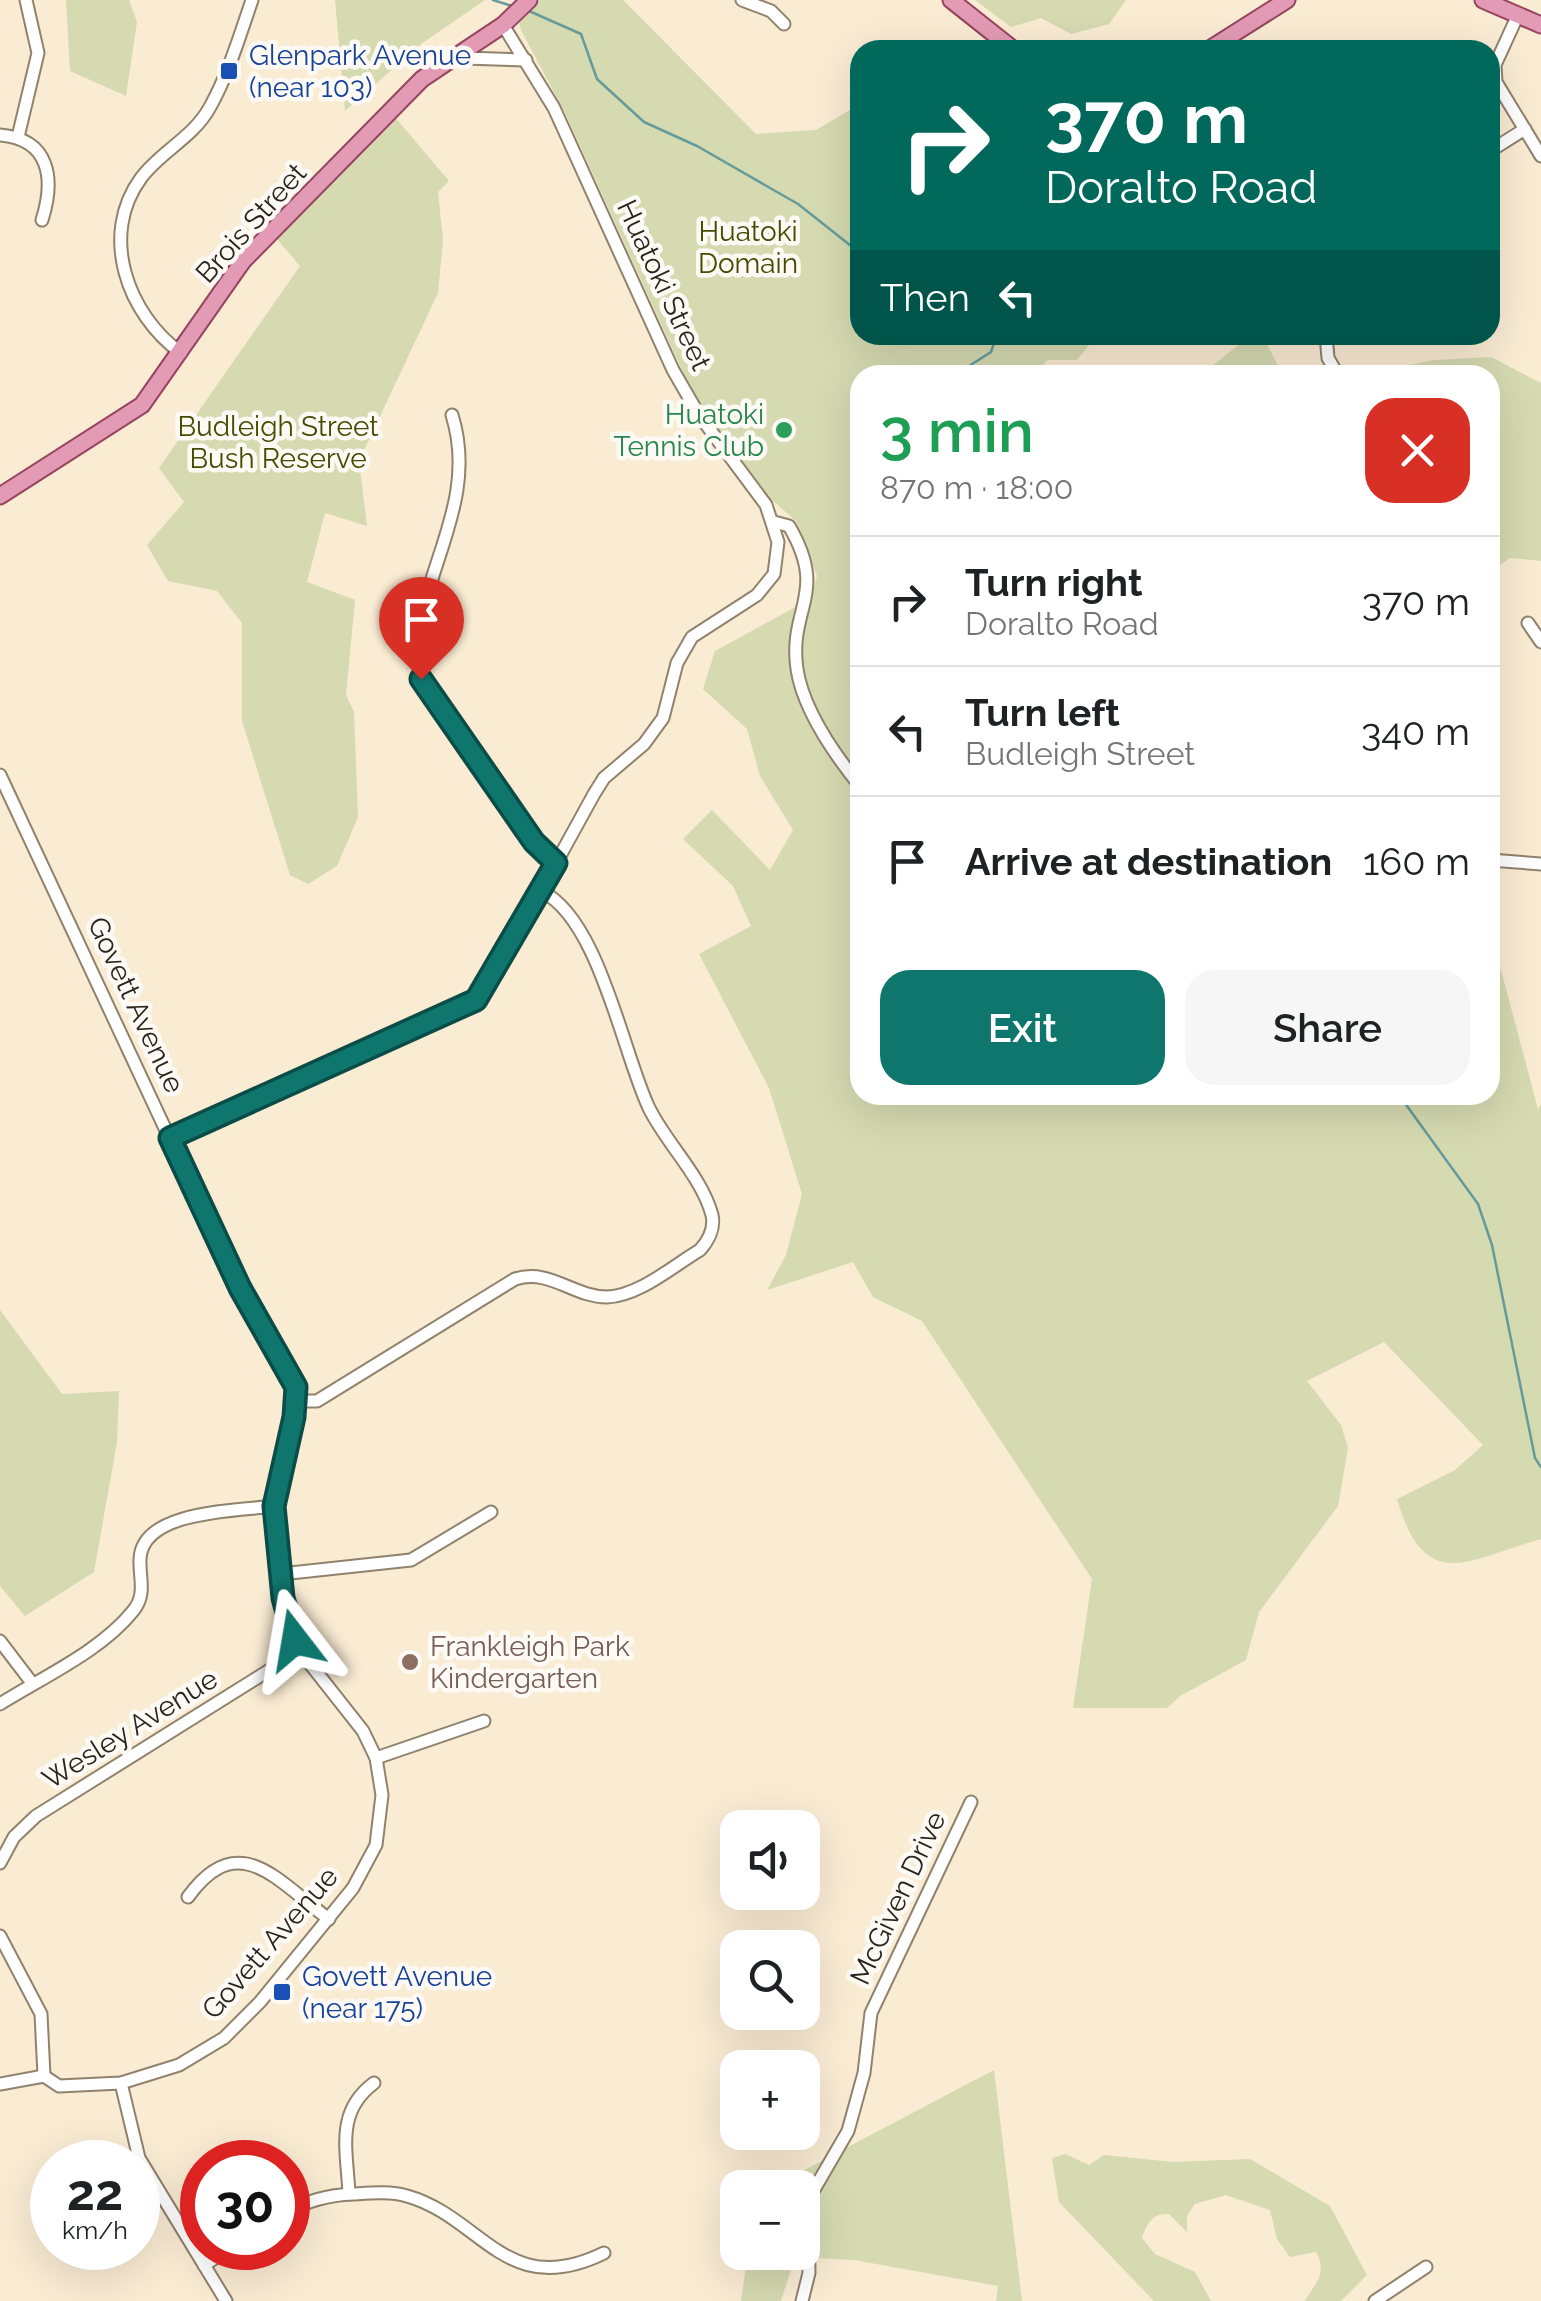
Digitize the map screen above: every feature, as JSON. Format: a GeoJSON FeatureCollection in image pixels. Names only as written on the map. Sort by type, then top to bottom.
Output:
{"type":"FeatureCollection","features":[{"type":"Feature","properties":{"kind":"main road"},"geometry":{"type":"LineString","coordinates":[[950,0],[1001,40]]}},
{"type":"Feature","properties":{"kind":"main road"},"geometry":{"type":"LineString","coordinates":[[1224,40],[1287,0]]}},
{"type":"Feature","properties":{"kind":"main road"},"geometry":{"type":"LineString","coordinates":[[1483,0],[1541,24]]}},
{"type":"Feature","properties":{"kind":"main road","name":"Brois Street"},"geometry":{"type":"LineString","coordinates":[[0,496],[130,416],[150,396],[243,262],[422,79],[516,12]]}},
{"type":"Feature","properties":{"kind":"street"},"geometry":{"type":"LineString","coordinates":[[18,137],[38,53],[26,0]]}},
{"type":"Feature","properties":{"kind":"street"},"geometry":{"type":"LineString","coordinates":[[181,353],[156,331],[131,290],[121,259],[122,217],[139,180],[194,130],[210,106],[252,0]]}},
{"type":"Feature","properties":{"kind":"street"},"geometry":{"type":"LineString","coordinates":[[742,0],[771,11],[784,24]]}},
{"type":"Feature","properties":{"kind":"street","name":"Huatoki Street"},"geometry":{"type":"LineString","coordinates":[[516,12],[526,60],[554,108],[673,370],[774,522],[789,526],[808,570],[808,596],[797,639],[802,688],[850,772]]}},
{"type":"Feature","properties":{"kind":"street"},"geometry":{"type":"LineString","coordinates":[[1500,60],[1518,17]]}},
{"type":"Feature","properties":{"kind":"street"},"geometry":{"type":"LineString","coordinates":[[461,54],[465,58],[526,60]]}},
{"type":"Feature","properties":{"kind":"street"},"geometry":{"type":"LineString","coordinates":[[1500,85],[1541,156]]}},
{"type":"Feature","properties":{"kind":"street"},"geometry":{"type":"LineString","coordinates":[[1500,145],[1524,130]]}},
{"type":"Feature","properties":{"kind":"street"},"geometry":{"type":"LineString","coordinates":[[0,135],[18,137],[44,160],[51,176],[42,220]]}},
{"type":"Feature","properties":{"kind":"street"},"geometry":{"type":"LineString","coordinates":[[452,416],[458,432],[458,505],[422,615],[416,658],[421,679],[534,842],[556,863]]}},
{"type":"Feature","properties":{"kind":"street"},"geometry":{"type":"LineString","coordinates":[[170,1138],[476,1000],[604,778],[644,744],[663,718],[676,663],[692,637],[756,595],[774,574],[779,555],[774,522]]}},
{"type":"Feature","properties":{"kind":"street"},"geometry":{"type":"LineString","coordinates":[[1528,623],[1541,642]]}},
{"type":"Feature","properties":{"kind":"street","name":"Govett Avenue"},"geometry":{"type":"LineString","coordinates":[[0,776],[240,1288],[290,1370],[297,1401],[274,1506],[286,1613],[300,1651],[351,1711],[376,1758],[382,1795],[376,1845],[354,1888],[260,2002],[224,2038],[179,2065],[121,2083],[60,2086],[44,2076]]}},
{"type":"Feature","properties":{"kind":"street"},"geometry":{"type":"LineString","coordinates":[[1500,861],[1541,864]]}},
{"type":"Feature","properties":{"kind":"street"},"geometry":{"type":"LineString","coordinates":[[297,1401],[317,1401],[515,1279],[536,1275],[593,1296],[620,1295],[700,1250],[707,1241],[712,1214],[647,1104],[602,972],[556,900],[541,890]]}},
{"type":"Feature","properties":{"kind":"street"},"geometry":{"type":"LineString","coordinates":[[0,1704],[82,1652],[135,1609],[143,1585],[141,1551],[154,1530],[176,1520],[274,1506]]}},
{"type":"Feature","properties":{"kind":"street"},"geometry":{"type":"LineString","coordinates":[[280,1574],[412,1560],[492,1512]]}},
{"type":"Feature","properties":{"kind":"street"},"geometry":{"type":"LineString","coordinates":[[0,1641],[32,1684]]}},
{"type":"Feature","properties":{"kind":"street","name":"Wesley Avenue"},"geometry":{"type":"LineString","coordinates":[[0,1863],[14,1837],[36,1816],[300,1651]]}},
{"type":"Feature","properties":{"kind":"street"},"geometry":{"type":"LineString","coordinates":[[376,1758],[484,1721]]}},
{"type":"Feature","properties":{"kind":"street","name":"McGiven Drive"},"geometry":{"type":"LineString","coordinates":[[802,2301],[809,2272],[808,2200],[848,2131],[864,2073],[871,2013],[971,1802]]}},
{"type":"Feature","properties":{"kind":"street"},"geometry":{"type":"LineString","coordinates":[[188,1897],[204,1874],[215,1868],[252,1865],[276,1875],[329,1919]]}},
{"type":"Feature","properties":{"kind":"street"},"geometry":{"type":"LineString","coordinates":[[0,1936],[41,2014],[44,2076],[0,2084]]}},
{"type":"Feature","properties":{"kind":"street"},"geometry":{"type":"LineString","coordinates":[[121,2083],[139,2158],[180,2225]]}},
{"type":"Feature","properties":{"kind":"street"},"geometry":{"type":"LineString","coordinates":[[349,2194],[348,2112],[358,2095],[374,2083]]}},
{"type":"Feature","properties":{"kind":"street"},"geometry":{"type":"LineString","coordinates":[[310,2202],[349,2194],[409,2196],[502,2260],[526,2270],[583,2266],[604,2253]]}},
{"type":"Feature","properties":{"kind":"street"},"geometry":{"type":"LineString","coordinates":[[1375,2301],[1426,2266]]}},
{"type":"Feature","properties":{"kind":"street"},"geometry":{"type":"LineString","coordinates":[[207,2270],[226,2301]]}},
{"type":"Feature","properties":{"kind":"green space"},"geometry":{"type":"Polygon","coordinates":[[[66,0],[129,0],[137,22],[126,96],[70,71],[66,0]]]}},
{"type":"Feature","properties":{"kind":"green space"},"geometry":{"type":"Polygon","coordinates":[[[335,0],[485,0],[421,44],[345,111],[335,0]]]}},
{"type":"Feature","properties":{"kind":"green space","name":"Huatoki Domain"},"geometry":{"type":"Polygon","coordinates":[[[540,0],[623,0],[756,134],[816,130],[850,110],[850,345],[1089,345],[1077,360],[1048,360],[1043,365],[850,365],[850,1105],[1500,1105],[1500,966],[1538,1109],[1541,1104],[1541,1539],[1452,1563],[1435,1559],[1421,1549],[1408,1529],[1397,1499],[1455,1470],[1483,1445],[1384,1342],[1307,1381],[1341,1425],[1348,1448],[1338,1506],[1259,1612],[1246,1660],[1180,1696],[1167,1708],[1073,1708],[1092,1579],[922,1321],[873,1297],[853,1262],[767,1290],[786,1255],[802,1194],[769,1088],[699,954],[751,926],[733,886],[683,839],[712,810],[770,870],[793,830],[760,776],[747,729],[703,689],[715,651],[810,599],[817,576],[795,520],[751,482],[697,403],[566,115],[518,20],[540,0]]]}},
{"type":"Feature","properties":{"kind":"green space"},"geometry":{"type":"Polygon","coordinates":[[[975,0],[1126,0],[1109,24],[1071,34],[1041,18],[1011,27],[975,0]]]}},
{"type":"Feature","properties":{"kind":"green space","name":"Budleigh Street Bush Reserve"},"geometry":{"type":"Polygon","coordinates":[[[394,116],[449,181],[438,192],[443,240],[438,293],[359,461],[367,526],[325,513],[307,582],[355,600],[346,695],[354,712],[358,817],[337,866],[308,884],[290,875],[242,721],[242,623],[217,591],[168,581],[147,545],[184,502],[159,468],[300,266],[277,239],[394,116]]]}},
{"type":"Feature","properties":{"kind":"green space"},"geometry":{"type":"Polygon","coordinates":[[[1238,345],[1267,345],[1278,365],[1213,365],[1238,345]]]}},
{"type":"Feature","properties":{"kind":"green space"},"geometry":{"type":"Polygon","coordinates":[[[1491,357],[1541,383],[1541,561],[1510,558],[1500,565],[1500,365],[1409,365],[1491,357]]]}},
{"type":"Feature","properties":{"kind":"green space"},"geometry":{"type":"Polygon","coordinates":[[[0,1310],[62,1394],[119,1391],[117,1442],[94,1572],[25,1616],[0,1586],[0,1310]]]}},
{"type":"Feature","properties":{"kind":"green space"},"geometry":{"type":"Polygon","coordinates":[[[994,2070],[1022,2301],[996,2301],[998,2286],[854,2260],[820,2258],[820,2170],[804,2170],[994,2070]]]}},
{"type":"Feature","properties":{"kind":"green space"},"geometry":{"type":"Polygon","coordinates":[[[1065,2154],[1089,2165],[1104,2155],[1173,2162],[1250,2159],[1330,2206],[1367,2275],[1341,2301],[1305,2301],[1320,2272],[1316,2252],[1290,2257],[1277,2239],[1270,2210],[1226,2195],[1195,2204],[1187,2216],[1187,2232],[1169,2214],[1158,2215],[1148,2224],[1142,2238],[1155,2254],[1195,2272],[1211,2301],[1154,2301],[1059,2202],[1052,2158],[1065,2154]]]}},
{"type":"Feature","properties":{"kind":"green space"},"geometry":{"type":"Polygon","coordinates":[[[746,2270],[791,2270],[781,2301],[741,2301],[746,2270]]]}},
{"type":"Feature","properties":{"kind":"waterway"},"geometry":{"type":"LineString","coordinates":[[493,0],[512,6]]}},
{"type":"Feature","properties":{"kind":"waterway"},"geometry":{"type":"LineString","coordinates":[[529,11],[581,34],[597,79],[644,122],[697,146],[798,204],[850,245]]}},
{"type":"Feature","properties":{"kind":"waterway"},"geometry":{"type":"LineString","coordinates":[[971,365],[991,352],[993,345]]}},
{"type":"Feature","properties":{"kind":"waterway"},"geometry":{"type":"LineString","coordinates":[[1406,1105],[1478,1204],[1492,1245],[1535,1458],[1541,1467]]}},
{"type":"Feature","properties":{"kind":"place","name":"Glenpark Avenue (near 103)"},"geometry":{"type":"Point","coordinates":[229,71]}},
{"type":"Feature","properties":{"kind":"place","name":"Huatoki Tennis Club"},"geometry":{"type":"Point","coordinates":[784,430]}},
{"type":"Feature","properties":{"kind":"place","name":"Frankleigh Park Kindergarten"},"geometry":{"type":"Point","coordinates":[410,1662]}},
{"type":"Feature","properties":{"kind":"place","name":"Govett Avenue (near 175)"},"geometry":{"type":"Point","coordinates":[282,1992]}},
{"type":"Feature","properties":{"kind":"route"},"geometry":{"type":"LineString","coordinates":[[295,1640],[283,1598],[274,1506],[297,1401],[296,1387],[290,1370],[240,1288],[170,1138],[476,1000],[490,983],[556,863],[534,842],[421,679]]}}]}
